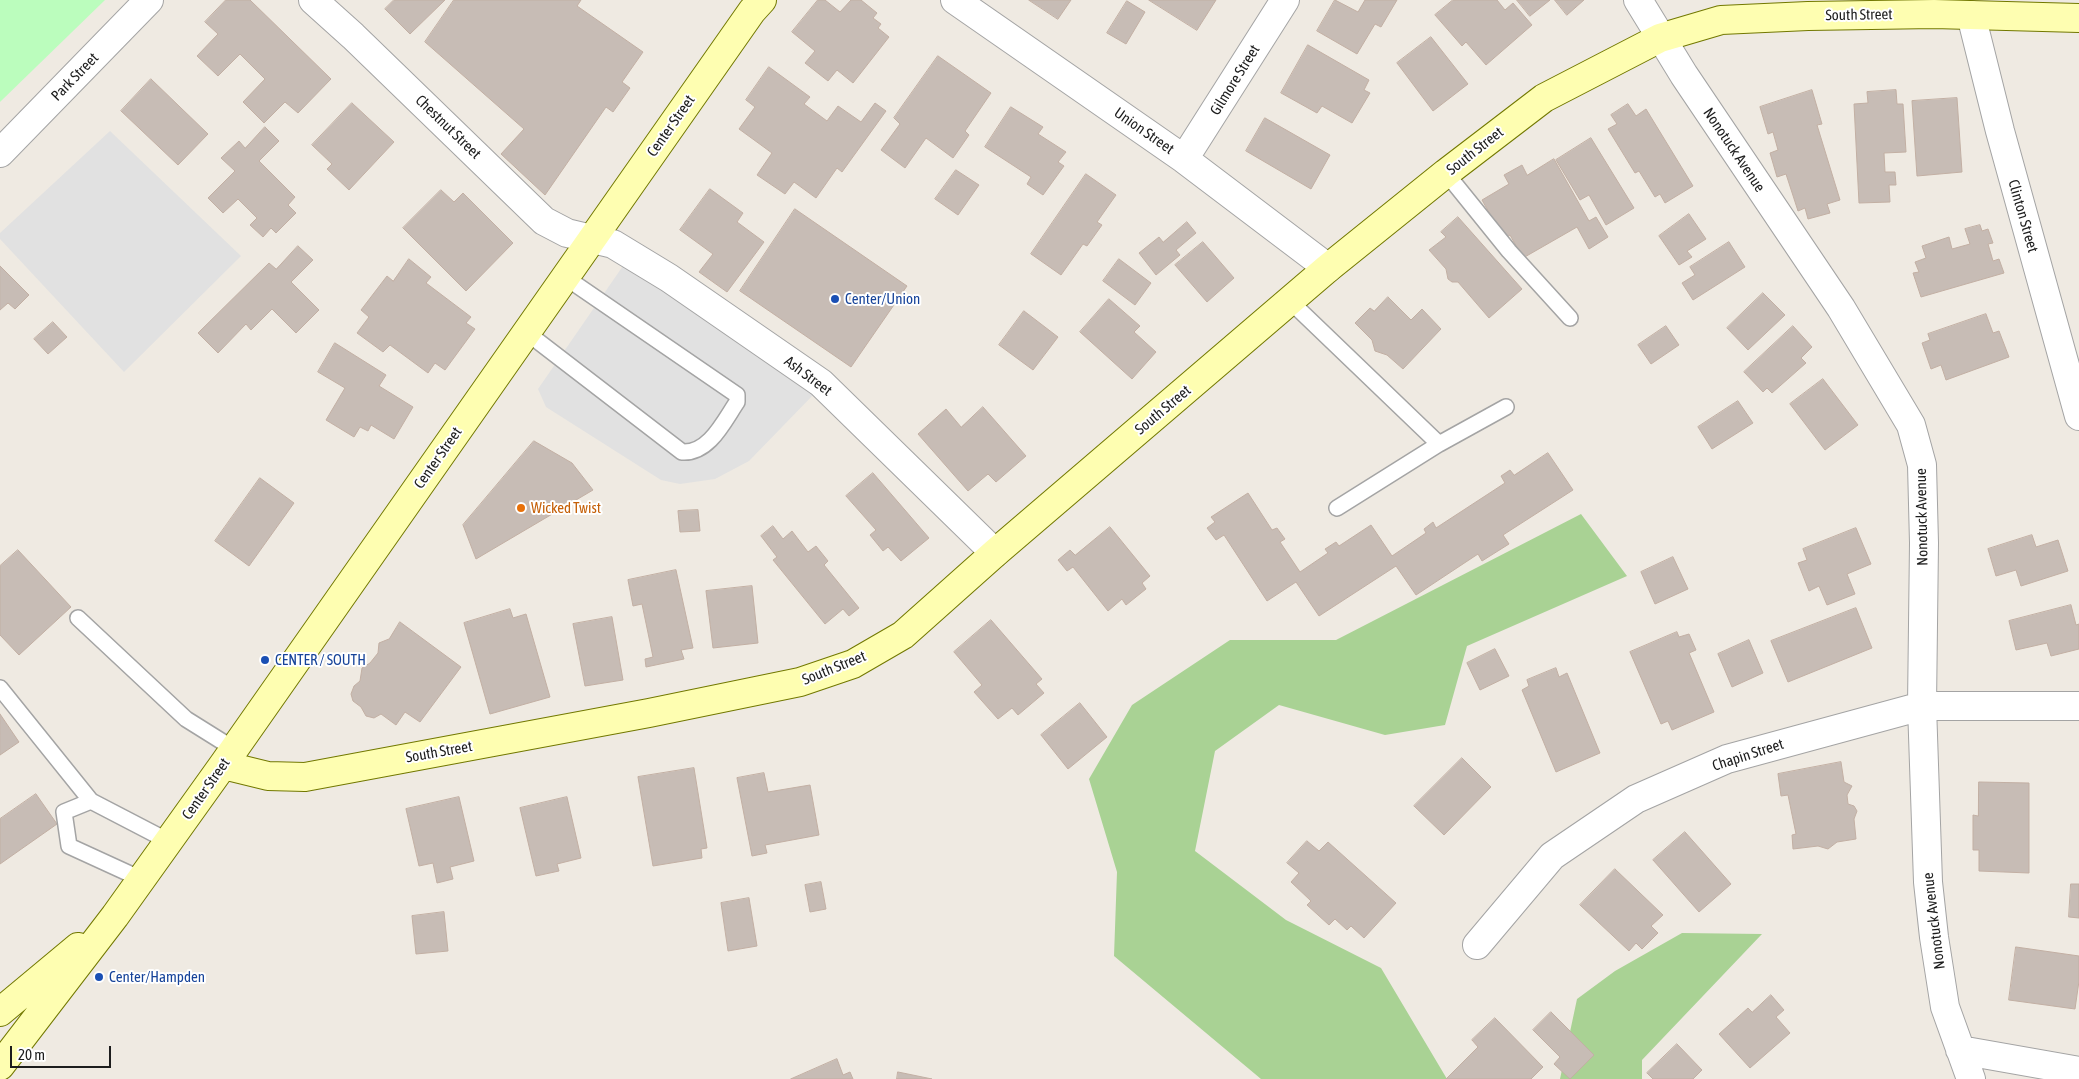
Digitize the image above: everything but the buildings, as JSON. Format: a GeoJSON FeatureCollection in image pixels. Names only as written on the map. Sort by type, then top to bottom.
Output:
{"type":"FeatureCollection","features":[{"type":"Feature","properties":{"kind":"street","name":"Park Street"},"geometry":{"type":"LineString","coordinates":[[0,154],[150,0]]}},
{"type":"Feature","properties":{"kind":"street","name":"Chestnut Street"},"geometry":{"type":"LineString","coordinates":[[313,0],[353,36],[544,221],[567,233],[592,238]]}},
{"type":"Feature","properties":{"kind":"street","name":"Union Street"},"geometry":{"type":"LineString","coordinates":[[954,0],[1184,159],[1328,268]]}},
{"type":"Feature","properties":{"kind":"street","name":"Gilmore Street"},"geometry":{"type":"LineString","coordinates":[[1184,159],[1285,0]]}},
{"type":"Feature","properties":{"kind":"street","name":"Nonotuck Avenue"},"geometry":{"type":"LineString","coordinates":[[1638,0],[1660,38],[1841,308],[1911,425],[1922,465],[1924,543],[1922,706],[1928,882],[1934,937],[1946,1007],[1971,1079]]}},
{"type":"Feature","properties":{"kind":"street","name":"Center Street"},"geometry":{"type":"LineString","coordinates":[[0,1066],[142,879],[757,4]]}},
{"type":"Feature","properties":{"kind":"street","name":"South Street"},"geometry":{"type":"LineString","coordinates":[[228,757],[268,776],[305,777],[649,713],[800,682],[853,664],[903,635],[995,553],[1328,268],[1446,173],[1544,98],[1660,38],[1721,20],[1808,16],[1971,15],[2079,18]]}},
{"type":"Feature","properties":{"kind":"street","name":"Clinton Street"},"geometry":{"type":"LineString","coordinates":[[1971,15],[2000,131],[2079,416]]}},
{"type":"Feature","properties":{"kind":"street","name":"Ash Street"},"geometry":{"type":"LineString","coordinates":[[592,238],[613,244],[669,278],[821,383],[995,553]]}},
{"type":"Feature","properties":{"kind":"street","name":"Chapin Street"},"geometry":{"type":"LineString","coordinates":[[1476,945],[1552,856],[1636,799],[1728,759],[1922,706],[2079,706]]}},
{"type":"Feature","properties":{"kind":"street","name":"Center Street"},"geometry":{"type":"LineString","coordinates":[[0,1012],[115,916]]}},
{"type":"Feature","properties":{"kind":"street"},"geometry":{"type":"LineString","coordinates":[[1960,1050],[2079,1071]]}},
{"type":"Feature","properties":{"kind":"lane"},"geometry":{"type":"LineString","coordinates":[[1446,173],[1509,251],[1570,318]]}},
{"type":"Feature","properties":{"kind":"lane"},"geometry":{"type":"LineString","coordinates":[[526,332],[682,452],[691,453],[706,446],[737,402],[737,394],[565,277]]}},
{"type":"Feature","properties":{"kind":"lane"},"geometry":{"type":"LineString","coordinates":[[1290,301],[1438,444]]}},
{"type":"Feature","properties":{"kind":"lane"},"geometry":{"type":"LineString","coordinates":[[1337,508],[1438,444],[1506,407]]}},
{"type":"Feature","properties":{"kind":"lane"},"geometry":{"type":"LineString","coordinates":[[78,618],[228,757]]}},
{"type":"Feature","properties":{"kind":"lane"},"geometry":{"type":"LineString","coordinates":[[0,688],[91,801],[168,841]]}},
{"type":"Feature","properties":{"kind":"lane"},"geometry":{"type":"LineString","coordinates":[[91,801],[64,812],[69,846],[142,879]]}},
{"type":"Feature","properties":{"kind":"green space"},"geometry":{"type":"Polygon","coordinates":[[[0,0],[105,0],[0,102],[0,0]]]}},
{"type":"Feature","properties":{"kind":"green space"},"geometry":{"type":"Polygon","coordinates":[[[1581,514],[1627,576],[1467,646],[1445,725],[1385,735],[1279,705],[1215,751],[1195,851],[1286,920],[1381,968],[1447,1079],[1261,1079],[1114,956],[1117,872],[1089,779],[1132,705],[1230,640],[1336,640],[1581,514]]]}},
{"type":"Feature","properties":{"kind":"green space"},"geometry":{"type":"Polygon","coordinates":[[[1682,933],[1762,934],[1642,1060],[1642,1079],[1560,1079],[1577,999],[1615,971],[1682,933]]]}},
{"type":"Feature","properties":{"kind":"shaded area"},"geometry":{"type":"Polygon","coordinates":[[[110,131],[241,256],[124,372],[0,239],[0,233],[110,131]]]}},
{"type":"Feature","properties":{"kind":"shaded area"},"geometry":{"type":"Polygon","coordinates":[[[625,263],[816,392],[749,461],[715,479],[680,484],[661,480],[546,407],[538,389],[625,263]]]}},
{"type":"Feature","properties":{"kind":"place","name":"Center/Union"},"geometry":{"type":"Point","coordinates":[835,299]}},
{"type":"Feature","properties":{"kind":"place","name":"Wicked Twist"},"geometry":{"type":"Point","coordinates":[521,508]}},
{"type":"Feature","properties":{"kind":"place","name":"CENTER / SOUTH"},"geometry":{"type":"Point","coordinates":[265,660]}},
{"type":"Feature","properties":{"kind":"place","name":"Center/Hampden"},"geometry":{"type":"Point","coordinates":[99,977]}}]}
